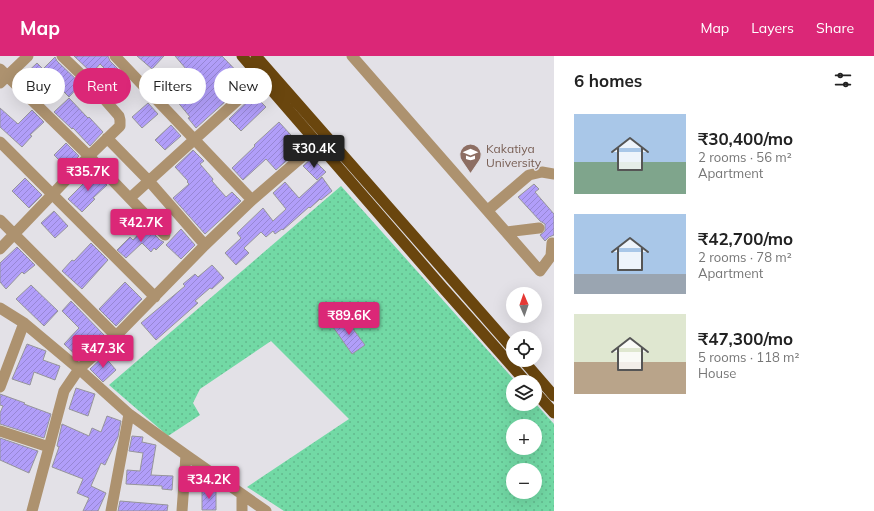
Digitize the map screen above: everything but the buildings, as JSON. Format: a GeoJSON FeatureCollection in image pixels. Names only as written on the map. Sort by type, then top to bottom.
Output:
{"type":"FeatureCollection","features":[{"type":"Feature","properties":{"kind":"highway"},"geometry":{"type":"LineString","coordinates":[[242,56],[253,68]]}},
{"type":"Feature","properties":{"kind":"highway"},"geometry":{"type":"LineString","coordinates":[[256,56],[506,341]]}},
{"type":"Feature","properties":{"kind":"highway"},"geometry":{"type":"LineString","coordinates":[[272,90],[520,375]]}},
{"type":"Feature","properties":{"kind":"highway"},"geometry":{"type":"LineString","coordinates":[[529,367],[554,396]]}},
{"type":"Feature","properties":{"kind":"highway"},"geometry":{"type":"LineString","coordinates":[[542,400],[554,413]]}},
{"type":"Feature","properties":{"kind":"street"},"geometry":{"type":"LineString","coordinates":[[28,56],[2,76],[89,156],[165,235]]}},
{"type":"Feature","properties":{"kind":"street"},"geometry":{"type":"LineString","coordinates":[[0,249],[52,193],[120,126],[119,116],[91,84],[62,56]]}},
{"type":"Feature","properties":{"kind":"street"},"geometry":{"type":"LineString","coordinates":[[115,56],[252,200]]}},
{"type":"Feature","properties":{"kind":"street"},"geometry":{"type":"LineString","coordinates":[[357,58],[540,271],[551,256],[552,243]]}},
{"type":"Feature","properties":{"kind":"street"},"geometry":{"type":"LineString","coordinates":[[130,198],[234,104]]}},
{"type":"Feature","properties":{"kind":"street"},"geometry":{"type":"LineString","coordinates":[[107,138],[149,181],[205,245]]}},
{"type":"Feature","properties":{"kind":"street"},"geometry":{"type":"LineString","coordinates":[[0,142],[155,297]]}},
{"type":"Feature","properties":{"kind":"street"},"geometry":{"type":"LineString","coordinates":[[32,511],[64,391],[79,369],[116,336],[205,245],[252,200],[318,143]]}},
{"type":"Feature","properties":{"kind":"street"},"geometry":{"type":"LineString","coordinates":[[488,210],[523,179],[542,172],[554,174]]}},
{"type":"Feature","properties":{"kind":"street"},"geometry":{"type":"LineString","coordinates":[[0,220],[116,336]]}},
{"type":"Feature","properties":{"kind":"street"},"geometry":{"type":"LineString","coordinates":[[506,232],[538,228]]}},
{"type":"Feature","properties":{"kind":"street"},"geometry":{"type":"LineString","coordinates":[[0,308],[24,323],[79,369],[129,414],[266,511]]}},
{"type":"Feature","properties":{"kind":"street"},"geometry":{"type":"LineString","coordinates":[[0,387],[24,323]]}},
{"type":"Feature","properties":{"kind":"street"},"geometry":{"type":"LineString","coordinates":[[111,511],[129,414]]}},
{"type":"Feature","properties":{"kind":"street"},"geometry":{"type":"LineString","coordinates":[[0,431],[49,447]]}},
{"type":"Feature","properties":{"kind":"street"},"geometry":{"type":"LineString","coordinates":[[182,511],[186,455]]}},
{"type":"Feature","properties":{"kind":"street"},"geometry":{"type":"LineString","coordinates":[[242,495],[242,511]]}},
{"type":"Feature","properties":{"kind":"green space"},"geometry":{"type":"Polygon","coordinates":[[[341,186],[510,375],[506,375],[506,411],[542,411],[554,424],[554,511],[284,511],[247,487],[349,419],[271,341],[200,389],[193,403],[200,415],[168,436],[109,385],[341,186]]]}},
{"type":"Feature","properties":{"kind":"place","name":"Kakatiya University"},"geometry":{"type":"Point","coordinates":[470,174]}}]}
